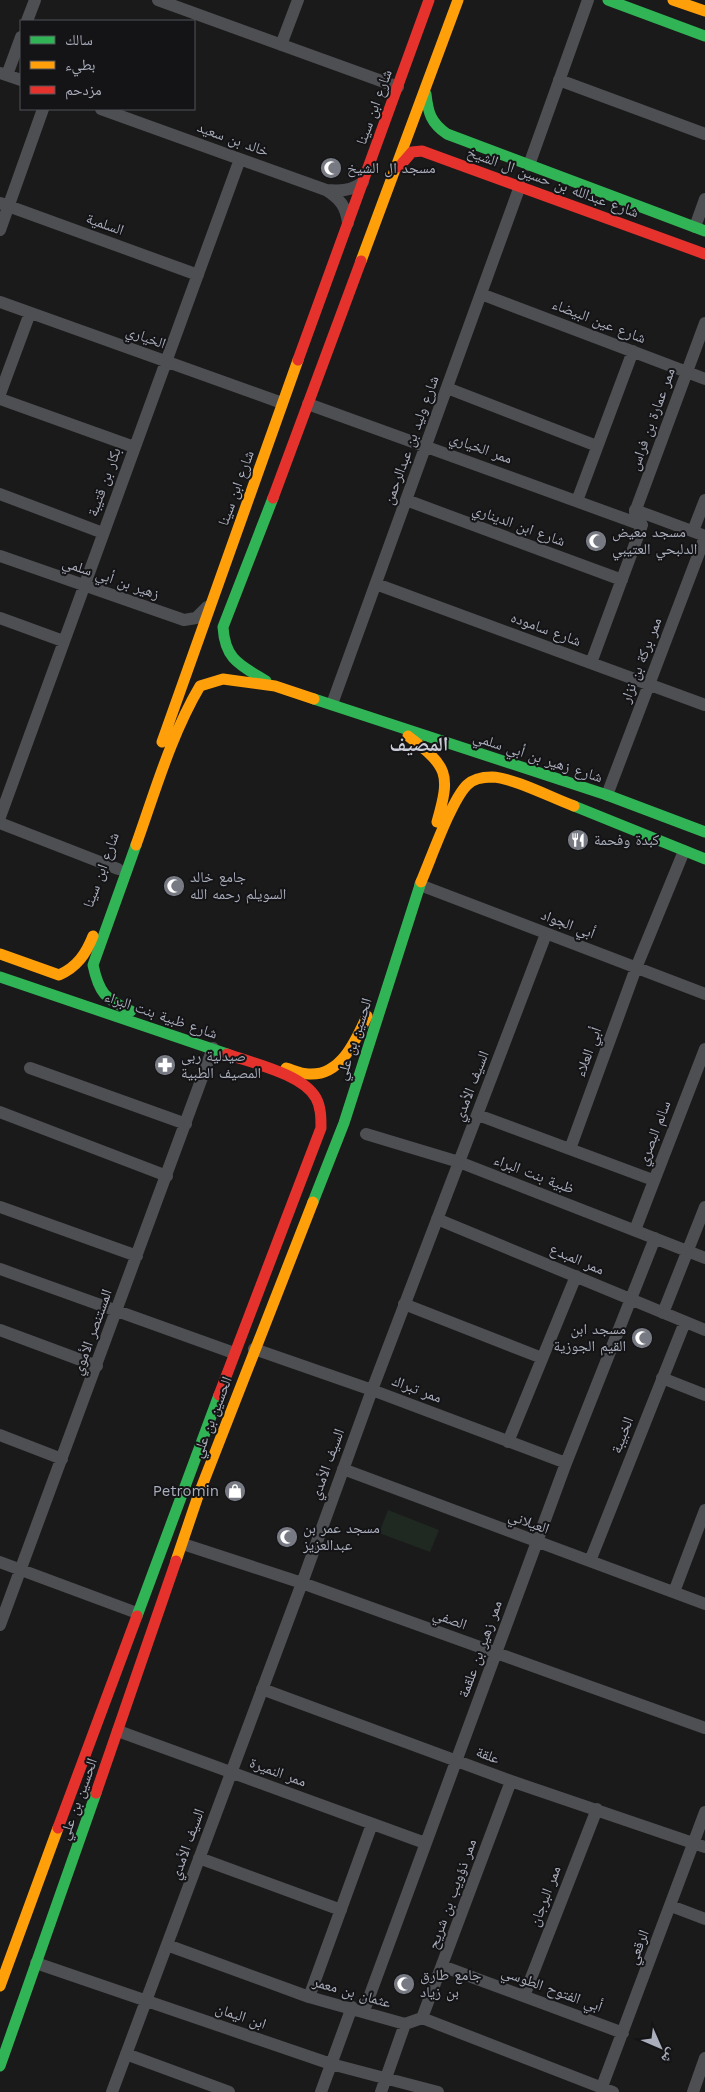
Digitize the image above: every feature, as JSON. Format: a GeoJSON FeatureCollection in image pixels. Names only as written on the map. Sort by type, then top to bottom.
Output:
{"type":"FeatureCollection","features":[{"type":"Feature","properties":{"kind":"street"},"geometry":{"type":"LineString","coordinates":[[27,20],[35,0]]}},
{"type":"Feature","properties":{"kind":"street"},"geometry":{"type":"LineString","coordinates":[[158,0],[192,6],[282,45],[398,87]]}},
{"type":"Feature","properties":{"kind":"street"},"geometry":{"type":"LineString","coordinates":[[282,45],[298,0]]}},
{"type":"Feature","properties":{"kind":"street","name":"شارع ابن سينا"},"geometry":{"type":"LineString","coordinates":[[0,954],[58,975],[77,966],[88,950],[208,606],[429,0]]}},
{"type":"Feature","properties":{"kind":"street"},"geometry":{"type":"LineString","coordinates":[[275,686],[230,658],[223,644],[223,627],[397,169],[458,0]]}},
{"type":"Feature","properties":{"kind":"street"},"geometry":{"type":"LineString","coordinates":[[529,165],[588,0]]}},
{"type":"Feature","properties":{"kind":"street"},"geometry":{"type":"LineString","coordinates":[[608,0],[705,36]]}},
{"type":"Feature","properties":{"kind":"street"},"geometry":{"type":"LineString","coordinates":[[680,1],[705,11]]}},
{"type":"Feature","properties":{"kind":"street"},"geometry":{"type":"LineString","coordinates":[[20,38],[3,74],[20,80]]}},
{"type":"Feature","properties":{"kind":"street"},"geometry":{"type":"LineString","coordinates":[[559,80],[705,134]]}},
{"type":"Feature","properties":{"kind":"street","name":"شارع عبدالله بن حسين ال الشيخ"},"geometry":{"type":"LineString","coordinates":[[426,90],[428,113],[433,126],[447,134],[700,229]]}},
{"type":"Feature","properties":{"kind":"street"},"geometry":{"type":"LineString","coordinates":[[0,230],[4,204],[43,110]]}},
{"type":"Feature","properties":{"kind":"street","name":"خالد بن سعيد"},"geometry":{"type":"LineString","coordinates":[[104,110],[326,190],[342,203],[346,211],[348,223]]}},
{"type":"Feature","properties":{"kind":"street"},"geometry":{"type":"LineString","coordinates":[[437,156],[429,147],[431,138],[447,134]]}},
{"type":"Feature","properties":{"kind":"street","name":"شارع عبدالله بن حسين ال الشيخ"},"geometry":{"type":"LineString","coordinates":[[397,169],[412,152],[422,151],[705,254]]}},
{"type":"Feature","properties":{"kind":"street","name":"بكار بن قتيبة"},"geometry":{"type":"LineString","coordinates":[[0,817],[240,159]]}},
{"type":"Feature","properties":{"kind":"street","name":"خالد بن سعيد"},"geometry":{"type":"LineString","coordinates":[[326,190],[347,190],[363,182]]}},
{"type":"Feature","properties":{"kind":"street","name":"شارع وليد بن عبدالرحمن"},"geometry":{"type":"LineString","coordinates":[[332,704],[520,186]]}},
{"type":"Feature","properties":{"kind":"street"},"geometry":{"type":"LineString","coordinates":[[700,229],[705,199]]}},
{"type":"Feature","properties":{"kind":"street","name":"السلمية"},"geometry":{"type":"LineString","coordinates":[[4,204],[198,275]]}},
{"type":"Feature","properties":{"kind":"street","name":"شارع عين البيضاء"},"geometry":{"type":"LineString","coordinates":[[481,294],[705,379]]}},
{"type":"Feature","properties":{"kind":"street","name":"الخياري"},"geometry":{"type":"LineString","coordinates":[[0,302],[282,403]]}},
{"type":"Feature","properties":{"kind":"street"},"geometry":{"type":"LineString","coordinates":[[0,394],[30,313]]}},
{"type":"Feature","properties":{"kind":"street","name":"ممر عمارة بن فراس"},"geometry":{"type":"LineString","coordinates":[[635,510],[705,323]]}},
{"type":"Feature","properties":{"kind":"street"},"geometry":{"type":"LineString","coordinates":[[577,501],[632,351]]}},
{"type":"Feature","properties":{"kind":"street"},"geometry":{"type":"LineString","coordinates":[[446,388],[597,446]]}},
{"type":"Feature","properties":{"kind":"street"},"geometry":{"type":"LineString","coordinates":[[0,399],[134,447]]}},
{"type":"Feature","properties":{"kind":"street","name":"ممر الخياري"},"geometry":{"type":"LineString","coordinates":[[308,404],[642,525]]}},
{"type":"Feature","properties":{"kind":"street"},"geometry":{"type":"LineString","coordinates":[[266,448],[289,455]]}},
{"type":"Feature","properties":{"kind":"street"},"geometry":{"type":"LineString","coordinates":[[0,494],[103,533]]}},
{"type":"Feature","properties":{"kind":"street","name":"شارع ابن الديناري"},"geometry":{"type":"LineString","coordinates":[[406,500],[622,580]]}},
{"type":"Feature","properties":{"kind":"street","name":"ممر بركة بن نزار"},"geometry":{"type":"LineString","coordinates":[[607,795],[649,684],[701,535],[705,500]]}},
{"type":"Feature","properties":{"kind":"street"},"geometry":{"type":"LineString","coordinates":[[591,663],[642,525],[635,510]]}},
{"type":"Feature","properties":{"kind":"street"},"geometry":{"type":"LineString","coordinates":[[635,510],[701,535]]}},
{"type":"Feature","properties":{"kind":"street","name":"زهير بن أبي سلمي"},"geometry":{"type":"LineString","coordinates":[[0,556],[184,620],[196,618],[208,606]]}},
{"type":"Feature","properties":{"kind":"street","name":"شارع ساموده"},"geometry":{"type":"LineString","coordinates":[[376,584],[705,704]]}},
{"type":"Feature","properties":{"kind":"street"},"geometry":{"type":"LineString","coordinates":[[0,618],[63,640]]}},
{"type":"Feature","properties":{"kind":"street"},"geometry":{"type":"LineString","coordinates":[[275,686],[223,679],[200,686],[191,701],[172,745],[93,965],[98,988],[111,1002],[213,1048],[311,1075],[328,1071],[342,1060],[354,1044],[397,953]]}},
{"type":"Feature","properties":{"kind":"street","name":"شارع زهير بن أبي سلمي"},"geometry":{"type":"LineString","coordinates":[[275,686],[332,704],[397,728],[607,795],[705,832]]}},
{"type":"Feature","properties":{"kind":"street"},"geometry":{"type":"LineString","coordinates":[[397,728],[439,761],[447,781],[420,885]]}},
{"type":"Feature","properties":{"kind":"street","name":"شارع زهير بن أبي سلمي"},"geometry":{"type":"LineString","coordinates":[[467,785],[476,779],[492,777],[511,781],[705,859]]}},
{"type":"Feature","properties":{"kind":"street","name":"الحسين بن علي"},"geometry":{"type":"LineString","coordinates":[[0,2066],[183,1544],[198,1496],[344,1123],[420,885],[455,804],[467,785]]}},
{"type":"Feature","properties":{"kind":"street"},"geometry":{"type":"LineString","coordinates":[[0,823],[118,868]]}},
{"type":"Feature","properties":{"kind":"street","name":"أبي العلاء"},"geometry":{"type":"LineString","coordinates":[[570,1148],[636,968],[684,852]]}},
{"type":"Feature","properties":{"kind":"street","name":"أبي الجواد"},"geometry":{"type":"LineString","coordinates":[[420,885],[705,994]]}},
{"type":"Feature","properties":{"kind":"street","name":"السيف الأمدي"},"geometry":{"type":"LineString","coordinates":[[112,2092],[404,1304],[546,934]]}},
{"type":"Feature","properties":{"kind":"street","name":"شارع ظبية بنت البراء"},"geometry":{"type":"LineString","coordinates":[[0,977],[213,1048],[293,1079],[309,1090]]}},
{"type":"Feature","properties":{"kind":"street","name":"المستنصر الأموي"},"geometry":{"type":"LineString","coordinates":[[0,1625],[213,1048]]}},
{"type":"Feature","properties":{"kind":"street","name":"سالم البصري"},"geometry":{"type":"LineString","coordinates":[[635,1230],[705,1049]]}},
{"type":"Feature","properties":{"kind":"street"},"geometry":{"type":"LineString","coordinates":[[30,1068],[186,1124]]}},
{"type":"Feature","properties":{"kind":"street","name":"الحسين بن علي"},"geometry":{"type":"LineString","coordinates":[[0,1986],[234,1353],[321,1128],[320,1107],[309,1090]]}},
{"type":"Feature","properties":{"kind":"street"},"geometry":{"type":"LineString","coordinates":[[0,1112],[167,1176]]}},
{"type":"Feature","properties":{"kind":"street"},"geometry":{"type":"LineString","coordinates":[[478,1115],[653,1180]]}},
{"type":"Feature","properties":{"kind":"street","name":"ظبية بنت البراء"},"geometry":{"type":"LineString","coordinates":[[366,1134],[459,1162],[705,1258]]}},
{"type":"Feature","properties":{"kind":"street"},"geometry":{"type":"LineString","coordinates":[[0,1207],[136,1256]]}},
{"type":"Feature","properties":{"kind":"street"},"geometry":{"type":"LineString","coordinates":[[663,1313],[705,1207]]}},
{"type":"Feature","properties":{"kind":"street","name":"ممر المبدع"},"geometry":{"type":"LineString","coordinates":[[437,1219],[705,1330]]}},
{"type":"Feature","properties":{"kind":"street","name":"ممر زهير بن علقمة"},"geometry":{"type":"LineString","coordinates":[[322,2092],[331,2064],[358,2009],[425,1843],[566,1463],[655,1238]]}},
{"type":"Feature","properties":{"kind":"street"},"geometry":{"type":"LineString","coordinates":[[0,1269],[234,1353]]}},
{"type":"Feature","properties":{"kind":"street"},"geometry":{"type":"LineString","coordinates":[[508,1442],[576,1276]]}},
{"type":"Feature","properties":{"kind":"street"},"geometry":{"type":"LineString","coordinates":[[404,1304],[542,1358]]}},
{"type":"Feature","properties":{"kind":"street","name":"الخبيبة"},"geometry":{"type":"LineString","coordinates":[[590,1561],[685,1322]]}},
{"type":"Feature","properties":{"kind":"street"},"geometry":{"type":"LineString","coordinates":[[0,1330],[97,1366]]}},
{"type":"Feature","properties":{"kind":"street","name":"ممر تبراك"},"geometry":{"type":"LineString","coordinates":[[254,1349],[372,1390],[566,1463]]}},
{"type":"Feature","properties":{"kind":"street"},"geometry":{"type":"LineString","coordinates":[[662,1378],[705,1395]]}},
{"type":"Feature","properties":{"kind":"street"},"geometry":{"type":"LineString","coordinates":[[0,1434],[62,1459]]}},
{"type":"Feature","properties":{"kind":"street","name":"العيلاني"},"geometry":{"type":"LineString","coordinates":[[343,1470],[705,1604]]}},
{"type":"Feature","properties":{"kind":"street"},"geometry":{"type":"LineString","coordinates":[[674,1592],[705,1510]]}},
{"type":"Feature","properties":{"kind":"street","name":"الصفي"},"geometry":{"type":"LineString","coordinates":[[183,1544],[302,1583],[705,1728]]}},
{"type":"Feature","properties":{"kind":"street"},"geometry":{"type":"LineString","coordinates":[[0,1562],[137,1614]]}},
{"type":"Feature","properties":{"kind":"street","name":"علقة"},"geometry":{"type":"LineString","coordinates":[[262,1689],[511,1781],[700,1845]]}},
{"type":"Feature","properties":{"kind":"street","name":"ممر النميرة"},"geometry":{"type":"LineString","coordinates":[[118,1731],[425,1843]]}},
{"type":"Feature","properties":{"kind":"street","name":"ممر ذؤويب بن شريح"},"geometry":{"type":"LineString","coordinates":[[422,2018],[511,1781]]}},
{"type":"Feature","properties":{"kind":"street","name":"ممر البرجان"},"geometry":{"type":"LineString","coordinates":[[524,1996],[596,1809]]}},
{"type":"Feature","properties":{"kind":"street","name":"الرقعي"},"geometry":{"type":"LineString","coordinates":[[605,2091],[623,2033],[671,1906],[700,1845],[705,1812]]}},
{"type":"Feature","properties":{"kind":"street"},"geometry":{"type":"LineString","coordinates":[[309,1997],[372,1824]]}},
{"type":"Feature","properties":{"kind":"street"},"geometry":{"type":"LineString","coordinates":[[199,1858],[341,1910]]}},
{"type":"Feature","properties":{"kind":"street"},"geometry":{"type":"LineString","coordinates":[[671,1906],[705,1919]]}},
{"type":"Feature","properties":{"kind":"street","name":"عثمان بن معمر"},"geometry":{"type":"LineString","coordinates":[[166,1945],[309,1997],[358,2009],[405,2024],[422,2018]]}},
{"type":"Feature","properties":{"kind":"street","name":"ابن اليمان"},"geometry":{"type":"LineString","coordinates":[[36,1963],[331,2064],[438,2092]]}},
{"type":"Feature","properties":{"kind":"street","name":"أبي الفتوح الطوسي"},"geometry":{"type":"LineString","coordinates":[[442,1966],[623,2033]]}},
{"type":"Feature","properties":{"kind":"street"},"geometry":{"type":"LineString","coordinates":[[422,2018],[605,2091]]}},
{"type":"Feature","properties":{"kind":"street"},"geometry":{"type":"LineString","coordinates":[[381,2092],[405,2024]]}},
{"type":"Feature","properties":{"kind":"street"},"geometry":{"type":"LineString","coordinates":[[126,2054],[227,2092]]}},
{"type":"Feature","properties":{"kind":"street"},"geometry":{"type":"LineString","coordinates":[[693,2092],[705,2058]]}},
{"type":"Feature","properties":{"kind":"shaded area"},"geometry":{"type":"Polygon","coordinates":[[[388,1510],[439,1530],[430,1552],[379,1533],[388,1510]]]}},
{"type":"Feature","properties":{"kind":"traffic: fast"},"geometry":{"type":"LineString","coordinates":[[608,0],[705,36]]}},
{"type":"Feature","properties":{"kind":"traffic: fast"},"geometry":{"type":"LineString","coordinates":[[426,94],[431,117],[437,126],[447,134],[705,231]]}},
{"type":"Feature","properties":{"kind":"traffic: fast"},"geometry":{"type":"LineString","coordinates":[[266,681],[241,666],[231,654],[224,638],[223,627],[273,498]]}},
{"type":"Feature","properties":{"kind":"traffic: fast"},"geometry":{"type":"LineString","coordinates":[[314,699],[607,795],[705,832]]}},
{"type":"Feature","properties":{"kind":"traffic: fast"},"geometry":{"type":"LineString","coordinates":[[574,806],[705,859]]}},
{"type":"Feature","properties":{"kind":"traffic: fast"},"geometry":{"type":"LineString","coordinates":[[131,1011],[109,999],[101,989],[93,965],[136,845]]}},
{"type":"Feature","properties":{"kind":"traffic: fast"},"geometry":{"type":"LineString","coordinates":[[313,1202],[344,1123],[421,882]]}},
{"type":"Feature","properties":{"kind":"traffic: fast"},"geometry":{"type":"LineString","coordinates":[[0,977],[227,1054]]}},
{"type":"Feature","properties":{"kind":"traffic: fast"},"geometry":{"type":"LineString","coordinates":[[137,1616],[219,1395]]}},
{"type":"Feature","properties":{"kind":"traffic: fast"},"geometry":{"type":"LineString","coordinates":[[0,2066],[96,1793]]}},
{"type":"Feature","properties":{"kind":"traffic: slow"},"geometry":{"type":"LineString","coordinates":[[361,261],[458,0]]}},
{"type":"Feature","properties":{"kind":"traffic: slow"},"geometry":{"type":"LineString","coordinates":[[673,0],[705,11]]}},
{"type":"Feature","properties":{"kind":"traffic: slow"},"geometry":{"type":"LineString","coordinates":[[162,742],[298,360]]}},
{"type":"Feature","properties":{"kind":"traffic: slow"},"geometry":{"type":"LineString","coordinates":[[136,845],[180,724],[200,686],[223,679],[275,686],[314,699]]}},
{"type":"Feature","properties":{"kind":"traffic: slow"},"geometry":{"type":"LineString","coordinates":[[408,736],[431,756],[443,772],[445,781],[444,792],[437,822]]}},
{"type":"Feature","properties":{"kind":"traffic: slow"},"geometry":{"type":"LineString","coordinates":[[421,882],[454,804],[472,781],[486,777],[501,778],[574,806]]}},
{"type":"Feature","properties":{"kind":"traffic: slow"},"geometry":{"type":"LineString","coordinates":[[0,954],[59,975],[76,964],[87,949],[93,936]]}},
{"type":"Feature","properties":{"kind":"traffic: slow"},"geometry":{"type":"LineString","coordinates":[[286,1068],[309,1074],[320,1073],[330,1069],[346,1055],[367,1016]]}},
{"type":"Feature","properties":{"kind":"traffic: slow"},"geometry":{"type":"LineString","coordinates":[[176,1561],[198,1496],[313,1202]]}},
{"type":"Feature","properties":{"kind":"traffic: slow"},"geometry":{"type":"LineString","coordinates":[[0,1986],[58,1828]]}},
{"type":"Feature","properties":{"kind":"traffic: jam"},"geometry":{"type":"LineString","coordinates":[[298,360],[429,0]]}},
{"type":"Feature","properties":{"kind":"traffic: jam"},"geometry":{"type":"LineString","coordinates":[[399,167],[412,152],[422,151],[705,254]]}},
{"type":"Feature","properties":{"kind":"traffic: jam"},"geometry":{"type":"LineString","coordinates":[[273,498],[361,261]]}},
{"type":"Feature","properties":{"kind":"traffic: jam"},"geometry":{"type":"LineString","coordinates":[[219,1395],[321,1128],[321,1116],[316,1098],[300,1082],[276,1070],[227,1054]]}},
{"type":"Feature","properties":{"kind":"traffic: jam"},"geometry":{"type":"LineString","coordinates":[[96,1793],[176,1561]]}},
{"type":"Feature","properties":{"kind":"traffic: jam"},"geometry":{"type":"LineString","coordinates":[[58,1828],[137,1616]]}},
{"type":"Feature","properties":{"kind":"place","name":"مسجد ال الشيخ"},"geometry":{"type":"Point","coordinates":[331,168]}},
{"type":"Feature","properties":{"kind":"place","name":"مسجد معيض الدلبحي العتيبي"},"geometry":{"type":"Point","coordinates":[596,541]}},
{"type":"Feature","properties":{"kind":"place","name":"كبدة وفحمة"},"geometry":{"type":"Point","coordinates":[578,840]}},
{"type":"Feature","properties":{"kind":"place","name":"جامع خالد السويلم رحمه الله"},"geometry":{"type":"Point","coordinates":[174,886]}},
{"type":"Feature","properties":{"kind":"place","name":"صيدلية ربى المصيف الطبية"},"geometry":{"type":"Point","coordinates":[165,1065]}},
{"type":"Feature","properties":{"kind":"place","name":"مسجد ابن القيم الجوزية"},"geometry":{"type":"Point","coordinates":[642,1338]}},
{"type":"Feature","properties":{"kind":"place","name":"Petromin"},"geometry":{"type":"Point","coordinates":[235,1491]}},
{"type":"Feature","properties":{"kind":"place","name":"مسجد عمر بن عبدالعزيز"},"geometry":{"type":"Point","coordinates":[287,1537]}},
{"type":"Feature","properties":{"kind":"place","name":"جامع طارق بن زياد"},"geometry":{"type":"Point","coordinates":[404,1984]}},
{"type":"Feature","properties":{"kind":"district","name":"المصيف"},"geometry":{"type":"Point","coordinates":[419,744]}}]}
